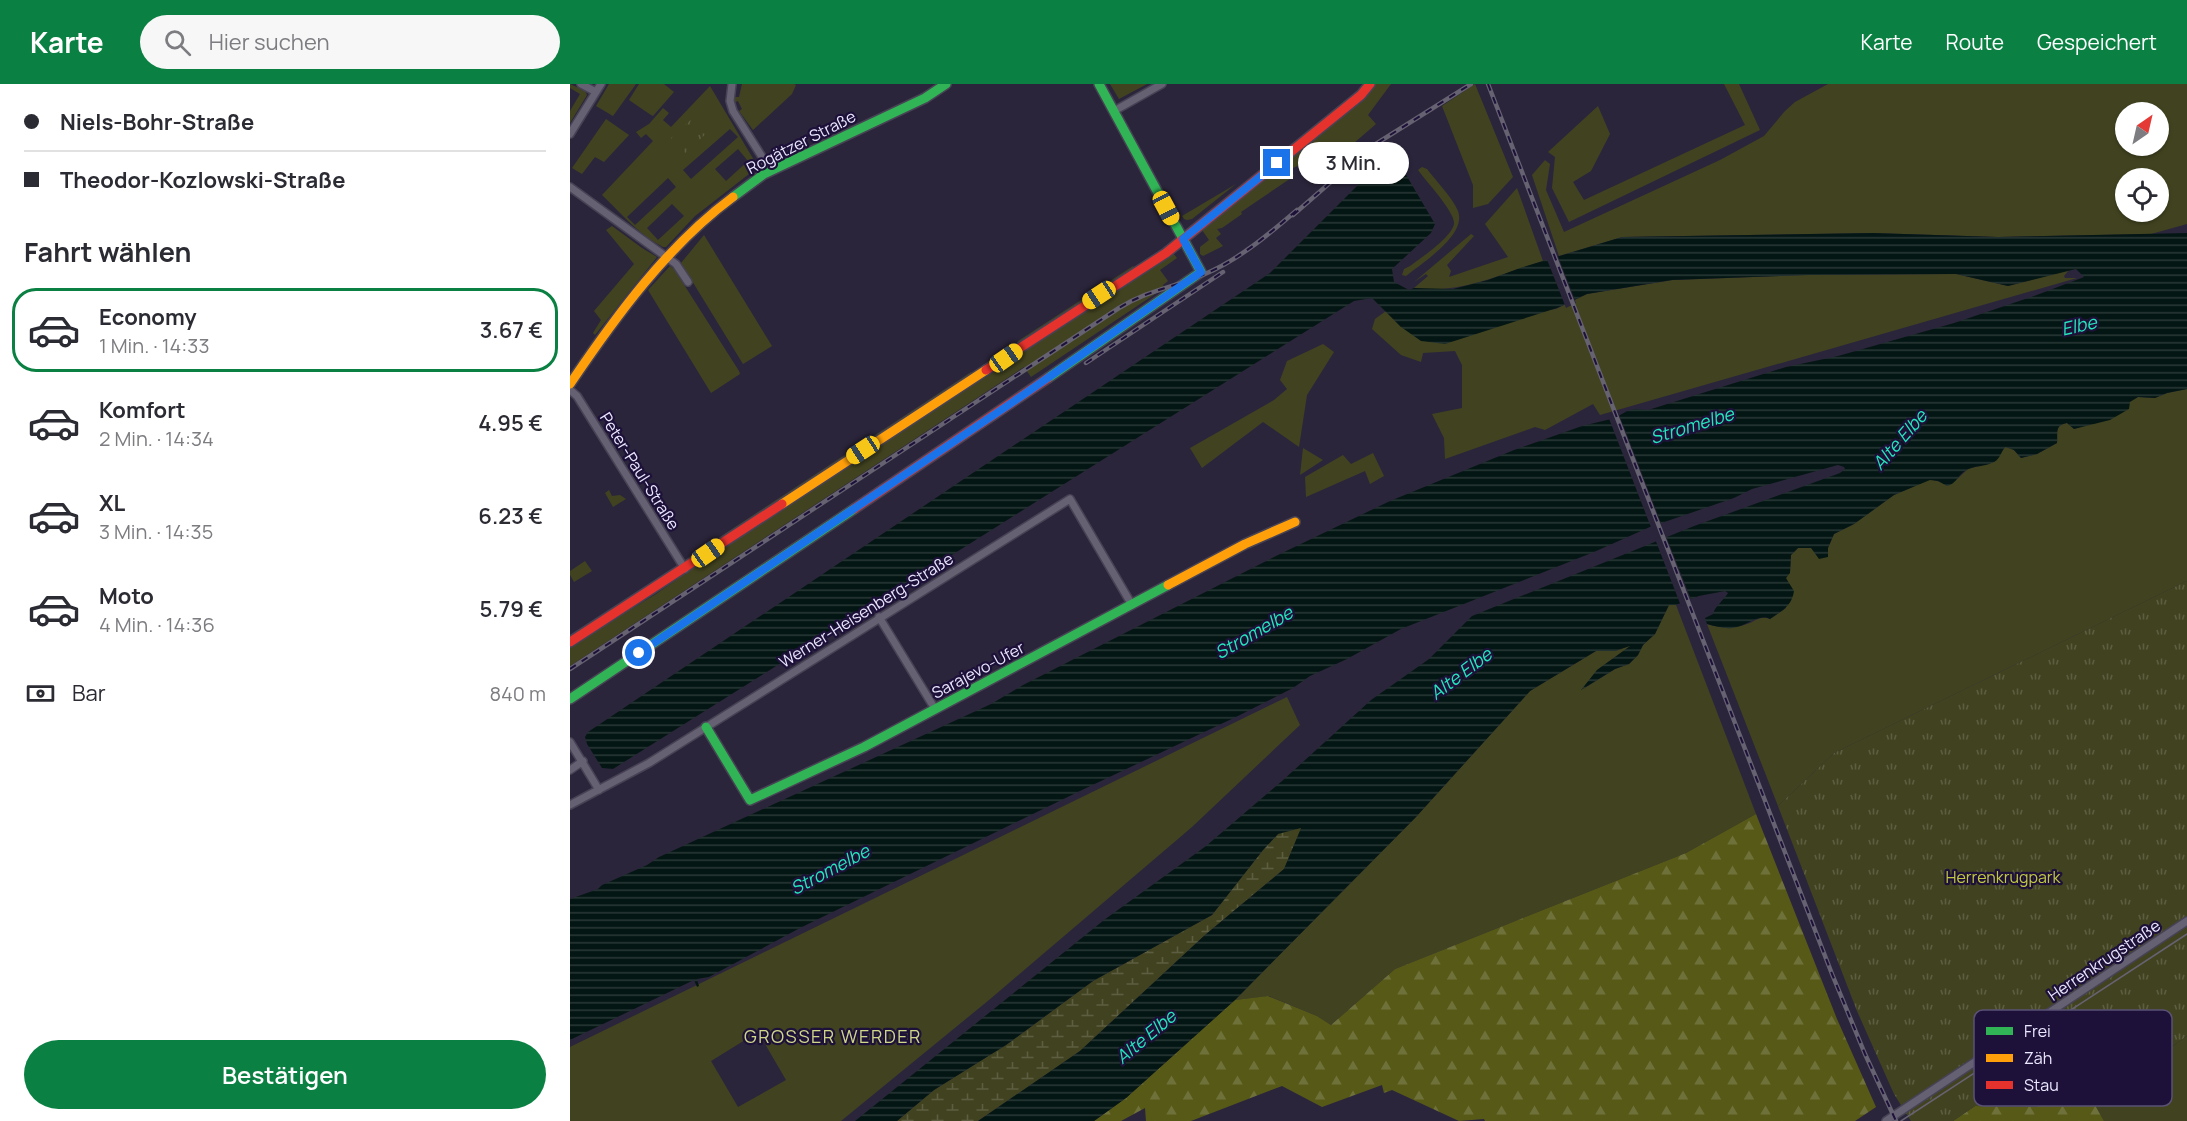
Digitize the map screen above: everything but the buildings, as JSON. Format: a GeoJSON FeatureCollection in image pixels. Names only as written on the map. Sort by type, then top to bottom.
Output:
{"type":"FeatureCollection","features":[{"type":"Feature","properties":{"kind":"street"},"geometry":{"type":"LineString","coordinates":[[581,84],[596,92]]}},
{"type":"Feature","properties":{"kind":"street"},"geometry":{"type":"LineString","coordinates":[[570,134],[601,84]]}},
{"type":"Feature","properties":{"kind":"street"},"geometry":{"type":"LineString","coordinates":[[732,84],[730,101],[733,111],[771,171]]}},
{"type":"Feature","properties":{"kind":"street","name":"Rogätzer Straße"},"geometry":{"type":"LineString","coordinates":[[570,384],[611,324],[668,257],[707,216],[771,171],[925,98],[946,84]]}},
{"type":"Feature","properties":{"kind":"street"},"geometry":{"type":"LineString","coordinates":[[570,699],[1010,404],[1201,272],[1099,84]]}},
{"type":"Feature","properties":{"kind":"street"},"geometry":{"type":"LineString","coordinates":[[1114,111],[1162,84]]}},
{"type":"Feature","properties":{"kind":"street"},"geometry":{"type":"LineString","coordinates":[[570,642],[685,569],[1159,257],[1361,95],[1370,84]]}},
{"type":"Feature","properties":{"kind":"street"},"geometry":{"type":"LineString","coordinates":[[570,187],[668,257],[676,264],[688,282]]}},
{"type":"Feature","properties":{"kind":"street","name":"Peter-Paul-Straße"},"geometry":{"type":"LineString","coordinates":[[570,390],[577,396],[685,569]]}},
{"type":"Feature","properties":{"kind":"street","name":"Werner-Heisenberg-Straße"},"geometry":{"type":"LineString","coordinates":[[570,805],[642,767],[1070,499],[1132,605]]}},
{"type":"Feature","properties":{"kind":"street","name":"Sarajevo-Ufer"},"geometry":{"type":"LineString","coordinates":[[706,727],[750,801],[864,747],[1245,544],[1294,522]]}},
{"type":"Feature","properties":{"kind":"street"},"geometry":{"type":"LineString","coordinates":[[879,617],[935,710]]}},
{"type":"Feature","properties":{"kind":"street"},"geometry":{"type":"LineString","coordinates":[[570,742],[599,790]]}},
{"type":"Feature","properties":{"kind":"street"},"geometry":{"type":"LineString","coordinates":[[570,770],[583,761]]}},
{"type":"Feature","properties":{"kind":"street","name":"Herrenkrugstraße"},"geometry":{"type":"LineString","coordinates":[[2053,1010],[2187,921]]}},
{"type":"Feature","properties":{"kind":"street","name":"Herrenkrugstraße"},"geometry":{"type":"LineString","coordinates":[[1886,1121],[1974,1063]]}},
{"type":"Feature","properties":{"kind":"green space"},"geometry":{"type":"Polygon","coordinates":[[[570,84],[585,91],[587,95],[570,123],[570,111],[580,94],[570,88],[570,84]]]}},
{"type":"Feature","properties":{"kind":"green space"},"geometry":{"type":"Polygon","coordinates":[[[609,84],[636,84],[613,116],[596,106],[609,84]]]}},
{"type":"Feature","properties":{"kind":"green space"},"geometry":{"type":"Polygon","coordinates":[[[639,84],[664,84],[674,92],[653,116],[629,100],[639,84]]]}},
{"type":"Feature","properties":{"kind":"green space"},"geometry":{"type":"Polygon","coordinates":[[[742,84],[796,85],[792,94],[753,130],[739,111],[742,109],[738,101],[733,103],[734,97],[739,97],[742,84]]]}},
{"type":"Feature","properties":{"kind":"green space"},"geometry":{"type":"Polygon","coordinates":[[[1110,84],[1147,84],[1119,99],[1110,84]]]}},
{"type":"Feature","properties":{"kind":"green space"},"geometry":{"type":"Polygon","coordinates":[[[1374,84],[1391,84],[1368,115],[1376,124],[1339,156],[1333,153],[1290,169],[1294,176],[1241,212],[1242,214],[1222,228],[1217,229],[1221,234],[1216,238],[1223,246],[1203,256],[1200,254],[1200,247],[1209,240],[1202,230],[1374,84]]]}},
{"type":"Feature","properties":{"kind":"green space"},"geometry":{"type":"Polygon","coordinates":[[[1475,84],[1513,177],[1488,204],[1473,208],[1473,185],[1442,106],[1475,84]]]}},
{"type":"Feature","properties":{"kind":"green space"},"geometry":{"type":"Polygon","coordinates":[[[1724,84],[1739,84],[1760,130],[1569,222],[1552,188],[1555,157],[1548,152],[1598,106],[1610,134],[1591,171],[1573,182],[1584,200],[1745,125],[1724,84]]]}},
{"type":"Feature","properties":{"kind":"green space"},"geometry":{"type":"Polygon","coordinates":[[[1828,84],[2187,84],[2187,224],[2151,234],[1998,237],[1873,233],[1622,237],[1559,256],[1532,175],[1545,160],[1550,164],[1546,190],[1564,232],[1720,160],[1764,136],[1795,102],[1828,84]]]}},
{"type":"Feature","properties":{"kind":"green space"},"geometry":{"type":"Polygon","coordinates":[[[710,86],[758,167],[695,216],[666,247],[663,247],[638,230],[602,195],[653,141],[646,134],[641,138],[636,132],[649,124],[663,108],[669,113],[663,120],[671,127],[710,86]],[[730,129],[683,170],[691,179],[738,137],[730,129]],[[738,149],[715,169],[726,181],[748,161],[738,149]],[[668,178],[627,217],[635,225],[676,187],[668,178]],[[672,204],[647,228],[658,240],[684,216],[672,204]]]}},
{"type":"Feature","properties":{"kind":"green space"},"geometry":{"type":"Polygon","coordinates":[[[694,117],[708,132],[685,153],[671,138],[694,117]]]}},
{"type":"Feature","properties":{"kind":"green space"},"geometry":{"type":"Polygon","coordinates":[[[606,119],[629,135],[604,162],[595,157],[582,174],[572,168],[606,119]]]}},
{"type":"Feature","properties":{"kind":"green space"},"geometry":{"type":"Polygon","coordinates":[[[1422,167],[1427,169],[1452,201],[1458,211],[1459,220],[1450,239],[1406,276],[1402,275],[1404,269],[1442,241],[1454,224],[1450,212],[1418,170],[1422,167]]]}},
{"type":"Feature","properties":{"kind":"green space"},"geometry":{"type":"Polygon","coordinates":[[[1236,184],[1192,219],[1187,220],[1182,216],[1236,184]]]}},
{"type":"Feature","properties":{"kind":"green space"},"geometry":{"type":"Polygon","coordinates":[[[1517,188],[1543,261],[1463,286],[1447,289],[1414,288],[1428,276],[1426,274],[1414,282],[1471,234],[1474,236],[1447,265],[1451,271],[1449,277],[1508,257],[1485,224],[1517,188]]]}},
{"type":"Feature","properties":{"kind":"green space"},"geometry":{"type":"Polygon","coordinates":[[[612,226],[657,257],[595,335],[593,333],[601,320],[594,311],[634,264],[606,230],[612,226]]]}},
{"type":"Feature","properties":{"kind":"green space"},"geometry":{"type":"Polygon","coordinates":[[[704,235],[772,346],[743,364],[681,263],[704,235]]]}},
{"type":"Feature","properties":{"kind":"green space"},"geometry":{"type":"Polygon","coordinates":[[[1173,253],[1177,258],[1160,270],[1168,281],[1163,285],[1164,288],[1031,377],[1024,367],[570,666],[570,646],[656,594],[920,417],[1006,364],[1173,253]]]}},
{"type":"Feature","properties":{"kind":"green space"},"geometry":{"type":"Polygon","coordinates":[[[670,266],[740,374],[711,393],[648,290],[670,266]]]}},
{"type":"Feature","properties":{"kind":"green space"},"geometry":{"type":"Polygon","coordinates":[[[1134,267],[1017,344],[1018,341],[1134,267]]]}},
{"type":"Feature","properties":{"kind":"green space"},"geometry":{"type":"Polygon","coordinates":[[[2069,270],[2065,278],[2077,278],[1600,415],[1593,404],[1545,430],[1535,427],[1445,459],[1444,438],[1432,414],[1462,408],[1462,365],[1455,351],[1423,353],[1421,362],[1401,355],[1372,329],[1375,319],[1386,311],[1401,327],[1556,309],[1587,294],[1673,280],[1808,275],[1956,274],[2008,286],[2069,270]]]}},
{"type":"Feature","properties":{"kind":"green space"},"geometry":{"type":"Polygon","coordinates":[[[1323,344],[1334,352],[1307,395],[1299,447],[1263,422],[1202,468],[1190,448],[1274,400],[1287,389],[1280,380],[1287,361],[1323,344]]]}},
{"type":"Feature","properties":{"kind":"green space"},"geometry":{"type":"Polygon","coordinates":[[[972,373],[697,554],[697,552],[972,373]]]}},
{"type":"Feature","properties":{"kind":"green space"},"geometry":{"type":"Polygon","coordinates":[[[2187,389],[2187,581],[1834,753],[1778,806],[1707,624],[1737,627],[1761,618],[1770,619],[1786,608],[1786,578],[1790,572],[1791,555],[1798,548],[1828,548],[1834,534],[1854,524],[1894,495],[1930,479],[1944,483],[1955,481],[1968,469],[1994,462],[2005,447],[2012,448],[2021,458],[2037,454],[2057,443],[2058,428],[2063,424],[2067,423],[2074,429],[2089,424],[2138,397],[2155,398],[2187,389]]]}},
{"type":"Feature","properties":{"kind":"green space"},"geometry":{"type":"Polygon","coordinates":[[[1303,448],[1323,460],[1300,475],[1303,448]]]}},
{"type":"Feature","properties":{"kind":"green space"},"geometry":{"type":"Polygon","coordinates":[[[1373,453],[1384,476],[1370,484],[1365,471],[1306,497],[1305,477],[1343,455],[1351,464],[1373,453]]]}},
{"type":"Feature","properties":{"kind":"green space"},"geometry":{"type":"Polygon","coordinates":[[[609,490],[612,496],[620,495],[626,499],[613,507],[605,493],[609,490]]]}},
{"type":"Feature","properties":{"kind":"green space"},"geometry":{"type":"Polygon","coordinates":[[[585,561],[592,571],[574,582],[570,571],[585,561]]]}},
{"type":"Feature","properties":{"kind":"green space","name":"Herrenkrugpark"},"geometry":{"type":"Polygon","coordinates":[[[2187,581],[2187,1036],[2172,1047],[2172,1010],[1974,1010],[1975,1106],[1953,1121],[1911,1121],[1894,1094],[1857,1011],[1778,806],[1834,753],[2187,581]]]}},
{"type":"Feature","properties":{"kind":"green space"},"geometry":{"type":"Polygon","coordinates":[[[1669,605],[1676,605],[1756,814],[1686,853],[1395,969],[1331,1025],[1317,1016],[1269,996],[1235,1000],[1416,817],[1530,691],[1596,651],[1615,651],[1632,645],[1597,670],[1583,689],[1615,669],[1629,664],[1638,655],[1643,645],[1655,634],[1669,605]]]}},
{"type":"Feature","properties":{"kind":"green space"},"geometry":{"type":"Polygon","coordinates":[[[1287,697],[1300,725],[1192,827],[989,1000],[841,1121],[570,1121],[570,1047],[1287,697]],[[758,1032],[711,1061],[738,1107],[786,1080],[758,1032]]]}},
{"type":"Feature","properties":{"kind":"green space"},"geometry":{"type":"Polygon","coordinates":[[[1756,814],[1837,1019],[1876,1107],[1855,1121],[1485,1121],[1484,1119],[1459,1121],[1392,1090],[1384,1093],[1382,1085],[1322,1107],[1282,1086],[1191,1121],[1146,1121],[1145,1108],[1121,1121],[1094,1121],[1126,1098],[1235,1000],[1268,996],[1317,1016],[1331,1025],[1395,969],[1686,853],[1756,814]]]}},
{"type":"Feature","properties":{"kind":"green space"},"geometry":{"type":"Polygon","coordinates":[[[1302,827],[1284,869],[1205,935],[1080,1051],[978,1121],[897,1121],[934,1090],[1006,1045],[1093,981],[1212,915],[1279,833],[1302,827]]]}},
{"type":"Feature","properties":{"kind":"green space"},"geometry":{"type":"Polygon","coordinates":[[[2187,1036],[2187,1121],[2104,1121],[2096,1106],[2172,1106],[2172,1047],[2187,1036]]]}},
{"type":"Feature","properties":{"kind":"green space"},"geometry":{"type":"Polygon","coordinates":[[[1975,1106],[2096,1106],[2104,1121],[1953,1121],[1975,1106]]]}},
{"type":"Feature","properties":{"kind":"green space","name":"Herrenkrugpark"},"geometry":{"type":"Polygon","coordinates":[[[1975,1106],[2038,1106],[2035,1107],[1975,1106]]]}},
{"type":"Feature","properties":{"kind":"water"},"geometry":{"type":"Polygon","coordinates":[[[1385,161],[1398,165],[1405,173],[1435,224],[1431,233],[1392,269],[1394,282],[1409,290],[1414,288],[1453,289],[1622,237],[1873,233],[1998,237],[2187,233],[2187,389],[2155,398],[2138,397],[2130,402],[2129,409],[2110,420],[2074,429],[2067,423],[2063,424],[2058,428],[2057,443],[2037,454],[2021,458],[2014,450],[2005,447],[1996,461],[1968,469],[1950,485],[1930,480],[1894,495],[1854,524],[1834,534],[1828,548],[1828,557],[1819,559],[1811,548],[1798,548],[1791,555],[1790,573],[1786,578],[1794,591],[1793,596],[1786,608],[1770,619],[1756,619],[1732,628],[1707,624],[1705,618],[1713,614],[1728,593],[1725,591],[1669,605],[1655,634],[1643,645],[1638,655],[1629,664],[1615,669],[1581,690],[1597,670],[1630,646],[1615,651],[1596,651],[1530,691],[1416,817],[1235,1000],[1126,1098],[1094,1121],[978,1121],[1080,1051],[1205,935],[1284,869],[1301,828],[1278,834],[1212,915],[1093,981],[1006,1045],[934,1090],[897,1121],[855,1121],[1104,920],[1206,846],[1371,700],[1429,659],[1472,616],[1694,526],[1840,473],[1845,469],[1844,467],[1838,465],[1752,489],[1734,498],[1650,527],[1594,552],[1401,629],[1238,716],[800,928],[709,977],[697,979],[699,986],[697,987],[694,980],[570,1040],[570,899],[598,889],[659,857],[991,704],[1023,685],[1282,553],[1390,501],[1514,450],[1582,426],[1615,418],[1627,411],[1648,410],[1786,367],[1838,356],[1954,323],[2084,277],[2076,269],[2008,286],[1956,274],[1808,275],[1672,280],[1587,294],[1557,308],[1445,344],[1421,341],[1401,327],[1372,298],[1354,301],[613,769],[602,768],[587,744],[585,737],[588,732],[1270,273],[1374,169],[1385,161]]]}},
{"type":"Feature","properties":{"kind":"pier"},"geometry":{"type":"Polygon","coordinates":[[[1557,254],[1576,303],[1566,308],[1546,257],[1557,254]]]}},
{"type":"Feature","properties":{"kind":"pier"},"geometry":{"type":"Polygon","coordinates":[[[1618,412],[1662,526],[1652,530],[1608,416],[1618,412]]]}},
{"type":"Feature","properties":{"kind":"pier"},"geometry":{"type":"Polygon","coordinates":[[[1665,534],[1692,602],[1681,606],[1655,539],[1665,534]]]}},
{"type":"Feature","properties":{"kind":"tram line"},"geometry":{"type":"LineString","coordinates":[[2071,1010],[2187,934]]}},
{"type":"Feature","properties":{"kind":"tram line"},"geometry":{"type":"LineString","coordinates":[[1901,1121],[1974,1073]]}},
{"type":"Feature","properties":{"kind":"railway"},"geometry":{"type":"LineString","coordinates":[[1293,215],[1371,147],[1471,84]]}},
{"type":"Feature","properties":{"kind":"railway"},"geometry":{"type":"LineString","coordinates":[[1488,84],[1832,974],[1896,1121]]}},
{"type":"Feature","properties":{"kind":"railway"},"geometry":{"type":"LineString","coordinates":[[570,669],[1119,308],[1140,297],[1218,268],[1254,245],[1297,210]]}},
{"type":"Feature","properties":{"kind":"railway"},"geometry":{"type":"LineString","coordinates":[[1086,363],[1223,272]]}},
{"type":"Feature","properties":{"kind":"traffic: fast"},"geometry":{"type":"LineString","coordinates":[[733,197],[764,174],[925,98],[946,84]]}},
{"type":"Feature","properties":{"kind":"traffic: fast"},"geometry":{"type":"LineString","coordinates":[[1048,378],[1201,272],[1099,84]]}},
{"type":"Feature","properties":{"kind":"traffic: fast"},"geometry":{"type":"LineString","coordinates":[[570,699],[854,509]]}},
{"type":"Feature","properties":{"kind":"traffic: fast"},"geometry":{"type":"LineString","coordinates":[[706,727],[750,800],[864,747],[1168,585]]}},
{"type":"Feature","properties":{"kind":"traffic: slow"},"geometry":{"type":"LineString","coordinates":[[570,384],[644,283],[686,237],[733,197]]}},
{"type":"Feature","properties":{"kind":"traffic: slow"},"geometry":{"type":"LineString","coordinates":[[782,504],[986,370]]}},
{"type":"Feature","properties":{"kind":"traffic: slow"},"geometry":{"type":"LineString","coordinates":[[1168,585],[1245,544],[1295,522]]}},
{"type":"Feature","properties":{"kind":"traffic: jam"},"geometry":{"type":"LineString","coordinates":[[986,370],[1166,253],[1361,95],[1370,84]]}},
{"type":"Feature","properties":{"kind":"traffic: jam"},"geometry":{"type":"LineString","coordinates":[[854,509],[1048,378]]}},
{"type":"Feature","properties":{"kind":"traffic: jam"},"geometry":{"type":"LineString","coordinates":[[570,642],[782,504]]}},
{"type":"Feature","properties":{"kind":"district","name":"GROSSER WERDER"},"geometry":{"type":"Point","coordinates":[833,1037]}},
{"type":"Feature","properties":{"kind":"route"},"geometry":{"type":"LineString","coordinates":[[639,653],[1010,404],[1201,272],[1183,239],[1277,163]]}},
{"type":"Feature","properties":{"kind":"water label","name":"Elbe"},"geometry":{"type":"Point","coordinates":[2079,326]}},
{"type":"Feature","properties":{"kind":"water label","name":"Stromelbe"},"geometry":{"type":"Point","coordinates":[1692,426]}},
{"type":"Feature","properties":{"kind":"water label","name":"Alte Elbe"},"geometry":{"type":"Point","coordinates":[1900,440]}},
{"type":"Feature","properties":{"kind":"water label","name":"Stromelbe"},"geometry":{"type":"Point","coordinates":[1254,633]}},
{"type":"Feature","properties":{"kind":"water label","name":"Alte Elbe"},"geometry":{"type":"Point","coordinates":[1461,674]}},
{"type":"Feature","properties":{"kind":"water label","name":"Stromelbe"},"geometry":{"type":"Point","coordinates":[830,870]}},
{"type":"Feature","properties":{"kind":"water label","name":"Alte Elbe"},"geometry":{"type":"Point","coordinates":[1146,1037]}}]}
